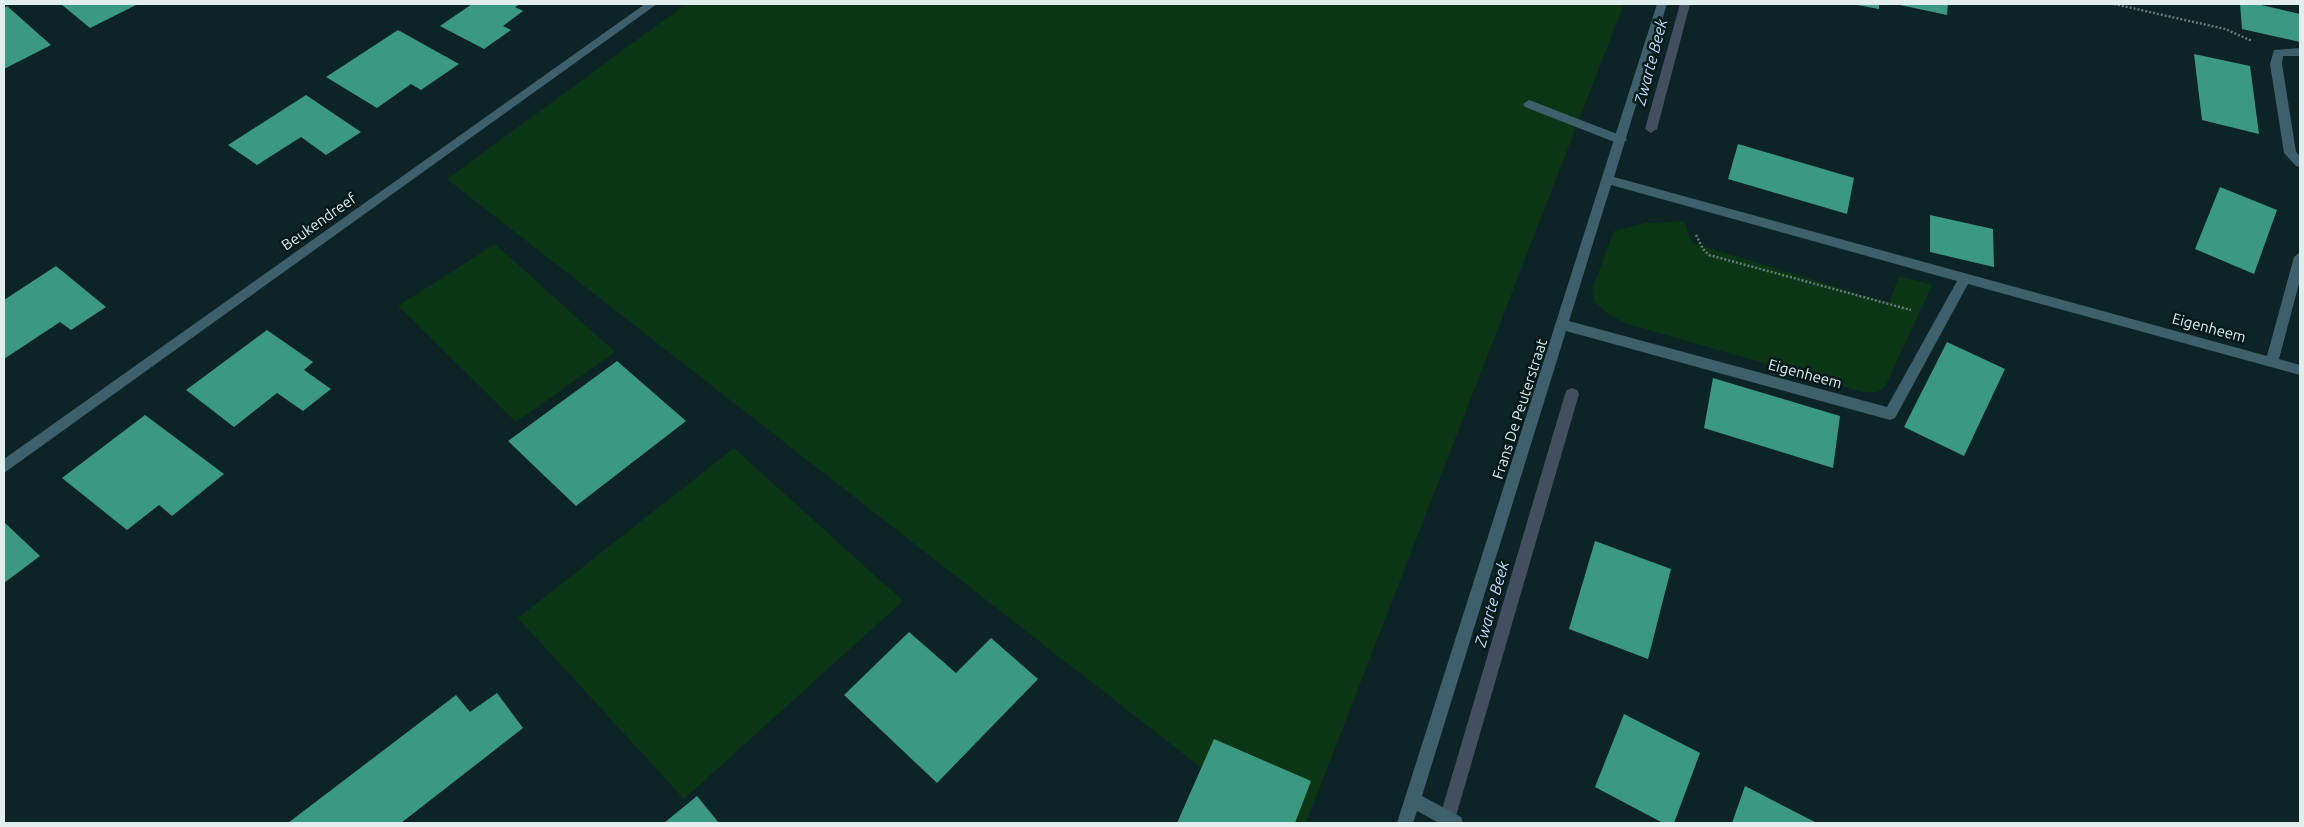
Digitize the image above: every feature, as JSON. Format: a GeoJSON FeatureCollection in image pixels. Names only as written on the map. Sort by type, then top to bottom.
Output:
{"type":"FeatureCollection","features":[{"type":"Feature","properties":{"kind":"street","name":"Beukendreef"},"geometry":{"type":"LineString","coordinates":[[4,467],[652,4]]}},
{"type":"Feature","properties":{"kind":"street","name":"Frans De Peuterstraat"},"geometry":{"type":"LineString","coordinates":[[1406,823],[1662,4]]}},
{"type":"Feature","properties":{"kind":"street"},"geometry":{"type":"LineString","coordinates":[[2300,52],[2278,53],[2276,64],[2290,153],[2300,163]]}},
{"type":"Feature","properties":{"kind":"street"},"geometry":{"type":"LineString","coordinates":[[1529,104],[1621,140]]}},
{"type":"Feature","properties":{"kind":"street","name":"Eigenheem"},"geometry":{"type":"LineString","coordinates":[[1608,180],[2300,370]]}},
{"type":"Feature","properties":{"kind":"street"},"geometry":{"type":"LineString","coordinates":[[2272,362],[2300,257]]}},
{"type":"Feature","properties":{"kind":"street","name":"Eigenheem"},"geometry":{"type":"LineString","coordinates":[[1563,325],[1890,414],[1964,279]]}},
{"type":"Feature","properties":{"kind":"street"},"geometry":{"type":"LineString","coordinates":[[1413,800],[1455,823]]}},
{"type":"Feature","properties":{"kind":"path"},"geometry":{"type":"LineString","coordinates":[[2114,4],[2225,29],[2278,53]]}},
{"type":"Feature","properties":{"kind":"path"},"geometry":{"type":"LineString","coordinates":[[1680,200],[1703,249],[1709,255],[1943,318]]}},
{"type":"Feature","properties":{"kind":"green space"},"geometry":{"type":"Polygon","coordinates":[[[686,4],[1624,4],[1306,823],[1272,823],[447,179],[686,4]]]}},
{"type":"Feature","properties":{"kind":"green space"},"geometry":{"type":"Polygon","coordinates":[[[1684,221],[1692,243],[1889,303],[1899,276],[1932,285],[1885,387],[1877,392],[1863,392],[1628,324],[1609,315],[1594,301],[1593,287],[1614,231],[1645,223],[1684,221]]]}},
{"type":"Feature","properties":{"kind":"green space"},"geometry":{"type":"Polygon","coordinates":[[[495,244],[615,352],[516,422],[398,306],[495,244]]]}},
{"type":"Feature","properties":{"kind":"green space"},"geometry":{"type":"Polygon","coordinates":[[[734,448],[903,601],[684,799],[518,618],[734,448]]]}},
{"type":"Feature","properties":{"kind":"building"},"geometry":{"type":"Polygon","coordinates":[[[61,4],[138,4],[90,28],[61,4]]]}},
{"type":"Feature","properties":{"kind":"building"},"geometry":{"type":"Polygon","coordinates":[[[472,4],[520,4],[515,7],[523,11],[503,26],[511,30],[484,49],[440,26],[472,4]]]}},
{"type":"Feature","properties":{"kind":"building"},"geometry":{"type":"Polygon","coordinates":[[[1879,4],[1879,9],[1857,5],[1879,4]]]}},
{"type":"Feature","properties":{"kind":"building"},"geometry":{"type":"Polygon","coordinates":[[[1948,4],[1947,15],[1900,5],[1948,4]]]}},
{"type":"Feature","properties":{"kind":"building"},"geometry":{"type":"Polygon","coordinates":[[[2240,4],[2257,4],[2300,14],[2300,42],[2242,29],[2240,4]]]}},
{"type":"Feature","properties":{"kind":"building"},"geometry":{"type":"Polygon","coordinates":[[[7,6],[51,45],[4,69],[4,8],[7,6]]]}},
{"type":"Feature","properties":{"kind":"building"},"geometry":{"type":"Polygon","coordinates":[[[398,30],[459,64],[421,90],[411,84],[377,108],[326,77],[398,30]]]}},
{"type":"Feature","properties":{"kind":"building"},"geometry":{"type":"Polygon","coordinates":[[[2194,54],[2250,66],[2259,134],[2202,120],[2194,54]]]}},
{"type":"Feature","properties":{"kind":"building"},"geometry":{"type":"Polygon","coordinates":[[[306,95],[361,132],[326,155],[301,137],[257,165],[228,145],[306,95]]]}},
{"type":"Feature","properties":{"kind":"building"},"geometry":{"type":"Polygon","coordinates":[[[1738,144],[1854,178],[1847,214],[1728,179],[1738,144]]]}},
{"type":"Feature","properties":{"kind":"building"},"geometry":{"type":"Polygon","coordinates":[[[2220,187],[2277,210],[2254,274],[2195,249],[2220,187]]]}},
{"type":"Feature","properties":{"kind":"building"},"geometry":{"type":"Polygon","coordinates":[[[1930,215],[1993,229],[1994,267],[1930,252],[1930,215]]]}},
{"type":"Feature","properties":{"kind":"building"},"geometry":{"type":"Polygon","coordinates":[[[56,266],[106,307],[71,330],[60,322],[4,359],[4,300],[56,266]]]}},
{"type":"Feature","properties":{"kind":"building"},"geometry":{"type":"Polygon","coordinates":[[[267,330],[313,362],[304,370],[331,389],[303,411],[277,393],[234,427],[186,390],[267,330]]]}},
{"type":"Feature","properties":{"kind":"building"},"geometry":{"type":"Polygon","coordinates":[[[1947,342],[2005,369],[1964,456],[1904,427],[1947,342]]]}},
{"type":"Feature","properties":{"kind":"building"},"geometry":{"type":"Polygon","coordinates":[[[617,361],[686,421],[576,506],[508,441],[617,361]]]}},
{"type":"Feature","properties":{"kind":"building"},"geometry":{"type":"Polygon","coordinates":[[[1713,378],[1840,416],[1833,468],[1704,428],[1713,378]]]}},
{"type":"Feature","properties":{"kind":"building"},"geometry":{"type":"Polygon","coordinates":[[[145,415],[224,474],[172,516],[159,505],[127,530],[62,478],[145,415]]]}},
{"type":"Feature","properties":{"kind":"building"},"geometry":{"type":"Polygon","coordinates":[[[4,522],[40,556],[4,583],[4,522]]]}},
{"type":"Feature","properties":{"kind":"building"},"geometry":{"type":"Polygon","coordinates":[[[1595,541],[1671,569],[1648,659],[1569,629],[1595,541]]]}},
{"type":"Feature","properties":{"kind":"building"},"geometry":{"type":"Polygon","coordinates":[[[909,632],[956,673],[991,638],[1038,679],[937,783],[844,695],[909,632]]]}},
{"type":"Feature","properties":{"kind":"building"},"geometry":{"type":"Polygon","coordinates":[[[497,693],[523,728],[401,823],[288,823],[456,695],[470,712],[497,693]]]}},
{"type":"Feature","properties":{"kind":"building"},"geometry":{"type":"Polygon","coordinates":[[[1624,714],[1700,753],[1674,823],[1663,823],[1595,787],[1624,714]]]}},
{"type":"Feature","properties":{"kind":"building"},"geometry":{"type":"Polygon","coordinates":[[[1214,739],[1311,781],[1295,823],[1177,823],[1214,739]]]}},
{"type":"Feature","properties":{"kind":"building"},"geometry":{"type":"Polygon","coordinates":[[[1745,786],[1805,817],[1817,823],[1732,823],[1745,786]]]}},
{"type":"Feature","properties":{"kind":"building"},"geometry":{"type":"Polygon","coordinates":[[[697,796],[719,823],[664,823],[697,796]]]}},
{"type":"Feature","properties":{"kind":"waterway","name":"Zwarte Beek"},"geometry":{"type":"LineString","coordinates":[[1651,129],[1685,4]]}},
{"type":"Feature","properties":{"kind":"waterway","name":"Zwarte Beek"},"geometry":{"type":"LineString","coordinates":[[1446,823],[1572,394]]}}]}
